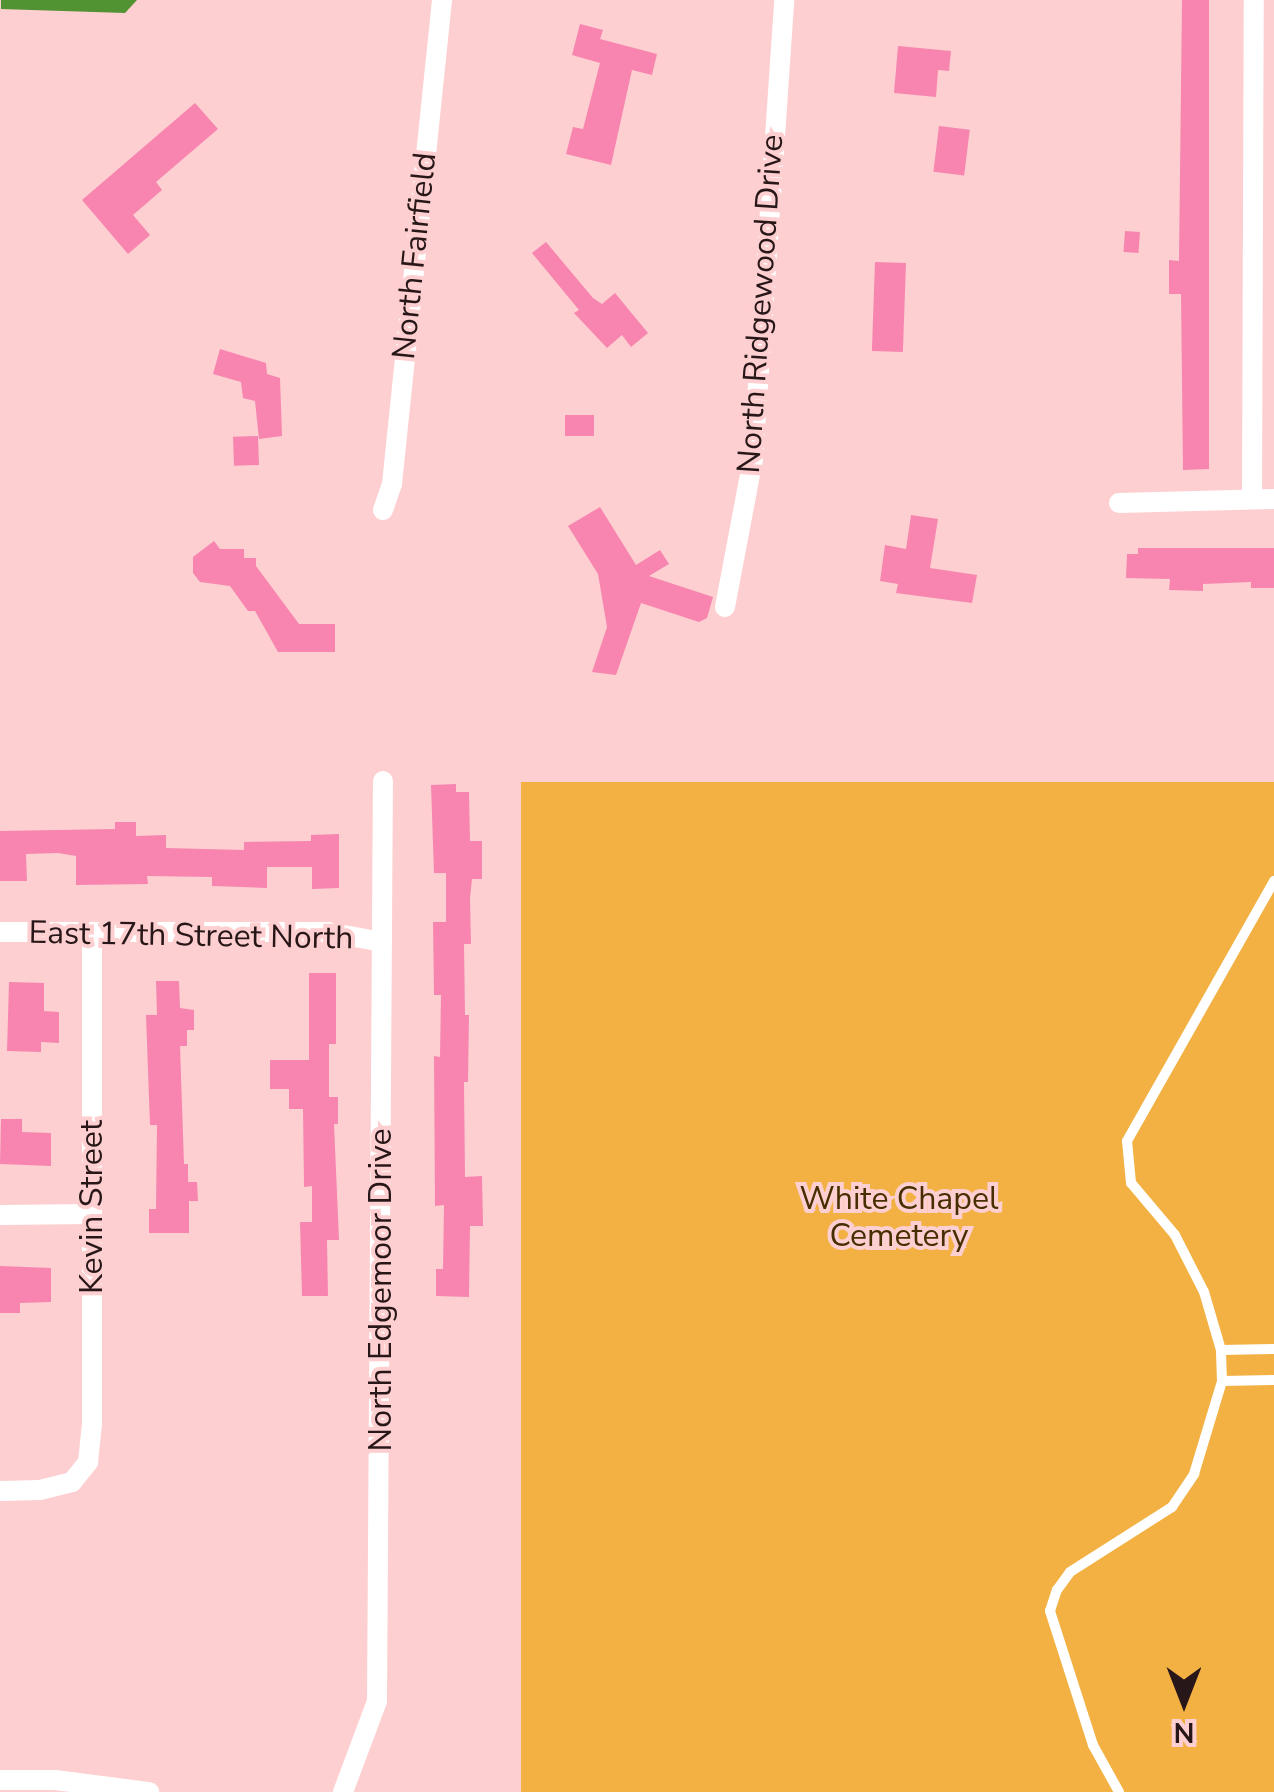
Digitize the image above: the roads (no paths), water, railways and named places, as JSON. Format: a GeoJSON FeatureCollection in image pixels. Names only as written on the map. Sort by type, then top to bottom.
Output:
{"type":"FeatureCollection","features":[{"type":"Feature","properties":{"kind":"street","name":"North Fairfield"},"geometry":{"type":"LineString","coordinates":[[383,510],[392,484],[442,0]]}},
{"type":"Feature","properties":{"kind":"street","name":"North Ridgewood Drive"},"geometry":{"type":"LineString","coordinates":[[725,607],[753,459],[784,0]]}},
{"type":"Feature","properties":{"kind":"street"},"geometry":{"type":"LineString","coordinates":[[1252,500],[1254,0]]}},
{"type":"Feature","properties":{"kind":"street"},"geometry":{"type":"LineString","coordinates":[[1119,503],[1274,499]]}},
{"type":"Feature","properties":{"kind":"street","name":"North Edgemoor Drive"},"geometry":{"type":"LineString","coordinates":[[343,1792],[377,1701],[383,781]]}},
{"type":"Feature","properties":{"kind":"street","name":"East 17th Street North"},"geometry":{"type":"LineString","coordinates":[[0,932],[328,932],[382,942]]}},
{"type":"Feature","properties":{"kind":"street","name":"Kevin Street"},"geometry":{"type":"LineString","coordinates":[[0,1491],[40,1490],[76,1478],[88,1462],[92,1424],[92,932]]}},
{"type":"Feature","properties":{"kind":"street"},"geometry":{"type":"LineString","coordinates":[[0,1215],[92,1214]]}},
{"type":"Feature","properties":{"kind":"street"},"geometry":{"type":"LineString","coordinates":[[0,1780],[55,1780],[149,1792]]}},
{"type":"Feature","properties":{"kind":"lane"},"geometry":{"type":"LineString","coordinates":[[1119,1792],[1093,1744],[1050,1611],[1056,1590],[1070,1572],[1172,1507],[1194,1474],[1222,1381],[1221,1350],[1204,1292],[1175,1235],[1132,1182],[1127,1140],[1274,881]]}},
{"type":"Feature","properties":{"kind":"lane"},"geometry":{"type":"LineString","coordinates":[[1221,1350],[1274,1349]]}},
{"type":"Feature","properties":{"kind":"lane"},"geometry":{"type":"LineString","coordinates":[[1222,1381],[1274,1380]]}},
{"type":"Feature","properties":{"kind":"park label","name":"White Chapel Cemetery"},"geometry":{"type":"Point","coordinates":[899,1218]}}]}
